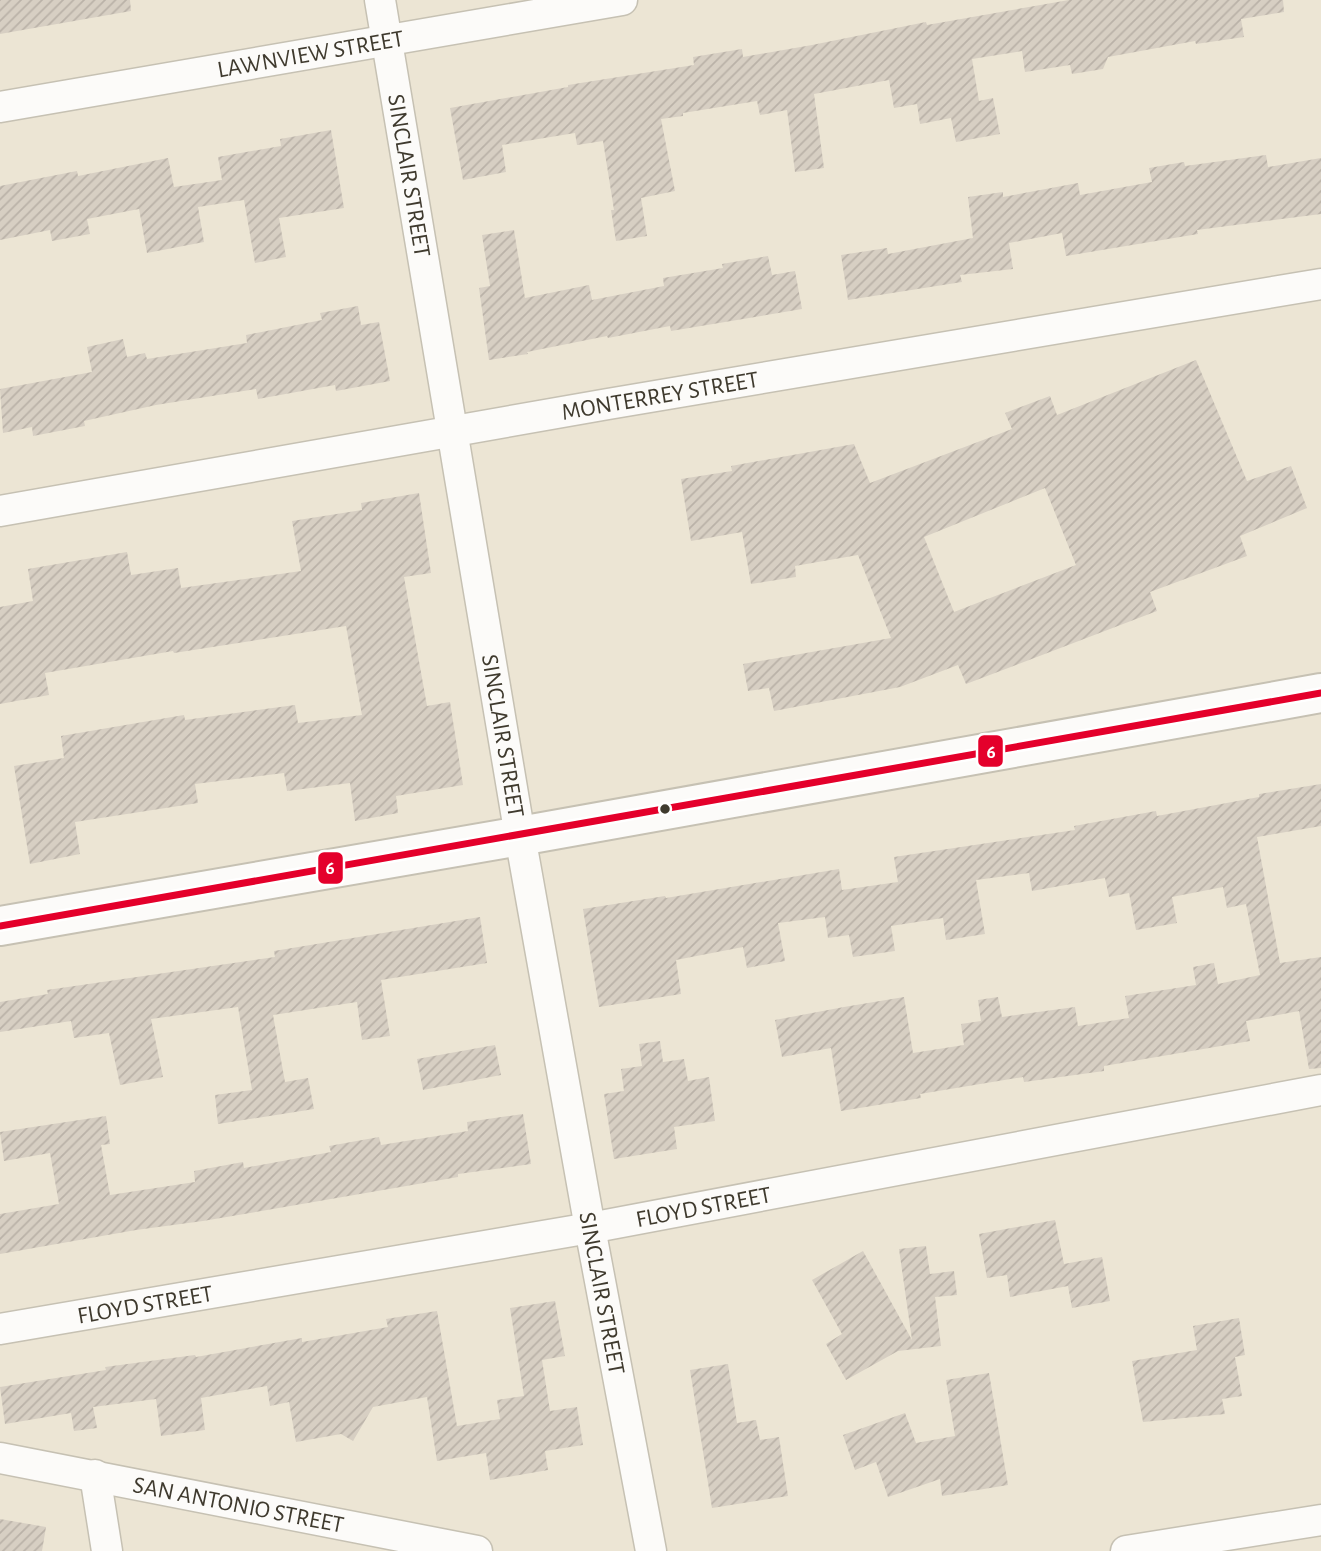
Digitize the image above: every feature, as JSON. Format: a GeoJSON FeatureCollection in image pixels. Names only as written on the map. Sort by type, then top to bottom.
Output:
{"type":"FeatureCollection","features":[{"type":"Feature","properties":{"kind":"main road"},"geometry":{"type":"LineString","coordinates":[[0,926],[1321,693]]}},
{"type":"Feature","properties":{"kind":"street","name":"SINCLAIR STREET"},"geometry":{"type":"LineString","coordinates":[[380,0],[520,836],[651,1551]]}},
{"type":"Feature","properties":{"kind":"street","name":"LAWNVIEW STREET"},"geometry":{"type":"LineString","coordinates":[[0,107],[622,0]]}},
{"type":"Feature","properties":{"kind":"street","name":"MONTERREY STREET"},"geometry":{"type":"LineString","coordinates":[[0,511],[451,431],[1321,284]]}},
{"type":"Feature","properties":{"kind":"street","name":"FLOYD STREET"},"geometry":{"type":"LineString","coordinates":[[0,1329],[590,1228],[1321,1090]]}},
{"type":"Feature","properties":{"kind":"street","name":"SAN ANTONIO STREET"},"geometry":{"type":"LineString","coordinates":[[0,1458],[477,1551]]}},
{"type":"Feature","properties":{"kind":"street"},"geometry":{"type":"LineString","coordinates":[[95,1475],[107,1551]]}},
{"type":"Feature","properties":{"kind":"street"},"geometry":{"type":"LineString","coordinates":[[1126,1551],[1321,1520]]}},
{"type":"Feature","properties":{"kind":"building"},"geometry":{"type":"Polygon","coordinates":[[[0,0],[130,0],[131,11],[0,34],[0,0]]]}},
{"type":"Feature","properties":{"kind":"building"},"geometry":{"type":"Polygon","coordinates":[[[1069,0],[1283,0],[1284,12],[1241,19],[1244,37],[1196,44],[1195,41],[1108,57],[1103,69],[1072,74],[1070,65],[1025,72],[1022,51],[972,59],[979,101],[993,98],[1000,134],[956,142],[951,118],[920,124],[917,104],[894,108],[889,80],[814,94],[824,168],[795,172],[787,110],[760,115],[757,101],[661,119],[675,191],[641,198],[647,236],[616,241],[603,141],[577,145],[575,133],[502,145],[506,172],[463,180],[450,108],[568,85],[694,65],[693,57],[742,49],[743,57],[926,22],[927,25],[1069,0]]]}},
{"type":"Feature","properties":{"kind":"building"},"geometry":{"type":"Polygon","coordinates":[[[331,130],[344,208],[279,218],[286,257],[255,263],[244,200],[198,207],[204,242],[147,253],[139,209],[87,219],[90,234],[52,241],[50,230],[0,240],[0,186],[77,171],[78,176],[168,158],[174,187],[222,180],[218,157],[281,146],[280,139],[331,130]]]}},
{"type":"Feature","properties":{"kind":"building"},"geometry":{"type":"Polygon","coordinates":[[[1266,155],[1268,167],[1321,158],[1321,214],[1197,230],[1198,234],[1066,256],[1062,233],[1009,243],[1013,269],[960,275],[962,282],[848,300],[841,255],[887,248],[888,254],[973,238],[968,197],[1003,192],[1003,197],[1078,183],[1080,195],[1152,182],[1149,168],[1266,155]]]}},
{"type":"Feature","properties":{"kind":"building"},"geometry":{"type":"Polygon","coordinates":[[[514,230],[525,298],[589,285],[592,300],[664,286],[663,278],[723,268],[722,264],[768,256],[772,275],[795,271],[802,309],[671,331],[670,326],[608,338],[607,336],[489,360],[479,288],[490,286],[482,235],[514,230]]]}},
{"type":"Feature","properties":{"kind":"building"},"geometry":{"type":"Polygon","coordinates":[[[358,306],[361,325],[379,322],[390,381],[336,391],[335,385],[258,399],[256,389],[156,405],[84,421],[85,426],[33,436],[32,427],[3,433],[0,389],[92,372],[87,347],[123,339],[127,357],[145,353],[147,359],[247,343],[246,335],[322,320],[320,313],[358,306]]]}},
{"type":"Feature","properties":{"kind":"building"},"geometry":{"type":"Polygon","coordinates":[[[1196,360],[1247,481],[1291,466],[1307,508],[1240,536],[1247,556],[1150,592],[1157,611],[966,684],[958,665],[900,687],[774,711],[769,688],[748,691],[743,664],[891,638],[858,555],[795,566],[796,577],[751,584],[742,532],[691,541],[681,479],[732,471],[731,466],[854,444],[870,483],[1012,429],[1005,413],[1050,396],[1057,415],[1196,360]],[[1045,488],[924,537],[954,612],[1076,565],[1045,488]]]}},
{"type":"Feature","properties":{"kind":"building"},"geometry":{"type":"Polygon","coordinates":[[[419,493],[431,573],[404,577],[427,706],[450,702],[463,785],[396,796],[398,813],[355,821],[350,783],[287,791],[284,773],[195,784],[198,803],[75,822],[80,854],[30,864],[14,766],[64,758],[61,736],[184,715],[185,720],[295,705],[298,723],[362,715],[346,626],[45,673],[49,695],[0,704],[0,607],[33,601],[28,569],[127,552],[131,575],[178,568],[181,588],[301,571],[292,521],[362,510],[361,503],[419,493]]]}},
{"type":"Feature","properties":{"kind":"building"},"geometry":{"type":"Polygon","coordinates":[[[1321,784],[1321,826],[1257,837],[1280,963],[1321,957],[1321,1068],[1309,1069],[1299,1011],[1246,1021],[1250,1041],[1104,1066],[1104,1071],[1024,1082],[1023,1077],[920,1094],[921,1098],[841,1111],[831,1048],[782,1057],[775,1020],[844,1007],[904,997],[913,1053],[964,1045],[961,1024],[981,1021],[978,1000],[998,997],[1002,1017],[1075,1007],[1078,1026],[1129,1018],[1125,996],[1196,985],[1193,967],[1214,963],[1218,984],[1260,975],[1246,904],[1227,908],[1223,887],[1172,897],[1177,923],[1136,930],[1129,893],[1109,897],[1105,878],[1032,891],[1029,873],[976,880],[985,934],[946,940],[943,918],[891,926],[895,951],[853,957],[849,935],[828,938],[825,917],[778,923],[785,961],[747,968],[743,947],[676,960],[681,994],[599,1007],[583,909],[839,869],[842,890],[898,882],[894,857],[1075,830],[1074,826],[1156,811],[1157,816],[1321,784]]]}},
{"type":"Feature","properties":{"kind":"building"},"geometry":{"type":"Polygon","coordinates":[[[480,917],[487,963],[381,980],[390,1036],[362,1040],[357,1002],[273,1015],[285,1082],[308,1078],[314,1109],[218,1124],[215,1095],[252,1090],[238,1007],[151,1019],[163,1077],[120,1085],[109,1033],[74,1038],[71,1021],[0,1032],[0,1002],[48,994],[47,990],[275,957],[274,951],[480,917]]]}},
{"type":"Feature","properties":{"kind":"building"},"geometry":{"type":"Polygon","coordinates":[[[660,1041],[663,1062],[684,1059],[688,1081],[709,1077],[715,1121],[674,1127],[677,1149],[614,1159],[604,1094],[624,1091],[621,1069],[642,1066],[639,1044],[660,1041]]]}},
{"type":"Feature","properties":{"kind":"building"},"geometry":{"type":"Polygon","coordinates":[[[495,1045],[501,1075],[423,1090],[417,1059],[495,1045]]]}},
{"type":"Feature","properties":{"kind":"building"},"geometry":{"type":"Polygon","coordinates":[[[523,1114],[531,1164],[458,1174],[458,1177],[0,1254],[0,1214],[59,1204],[50,1153],[4,1161],[0,1132],[106,1116],[110,1144],[101,1145],[110,1195],[195,1182],[194,1171],[243,1162],[244,1168],[331,1152],[329,1146],[379,1137],[381,1145],[468,1131],[467,1122],[523,1114]]]}},
{"type":"Feature","properties":{"kind":"building"},"geometry":{"type":"Polygon","coordinates":[[[1055,1220],[1064,1264],[1102,1257],[1110,1301],[1072,1308],[1068,1286],[1010,1297],[1007,1275],[987,1278],[979,1234],[1055,1220]]]}},
{"type":"Feature","properties":{"kind":"building"},"geometry":{"type":"Polygon","coordinates":[[[926,1246],[930,1274],[954,1271],[957,1295],[935,1297],[941,1346],[898,1351],[846,1380],[826,1344],[842,1334],[812,1280],[863,1251],[912,1340],[899,1249],[926,1246]]]}},
{"type":"Feature","properties":{"kind":"building"},"geometry":{"type":"Polygon","coordinates":[[[555,1301],[565,1356],[542,1360],[550,1411],[577,1407],[583,1445],[545,1451],[548,1470],[490,1480],[486,1453],[437,1461],[427,1397],[373,1407],[353,1441],[341,1434],[296,1442],[289,1402],[270,1406],[267,1386],[201,1398],[205,1430],[161,1436],[156,1399],[93,1407],[97,1428],[74,1431],[71,1413],[5,1424],[0,1387],[106,1370],[105,1367],[196,1357],[302,1338],[302,1342],[388,1327],[386,1319],[437,1311],[457,1426],[500,1419],[497,1400],[524,1396],[510,1308],[555,1301]]]}},
{"type":"Feature","properties":{"kind":"building"},"geometry":{"type":"Polygon","coordinates":[[[1239,1318],[1245,1355],[1235,1357],[1242,1396],[1222,1399],[1225,1414],[1143,1422],[1132,1361],[1197,1350],[1193,1326],[1239,1318]]]}},
{"type":"Feature","properties":{"kind":"building"},"geometry":{"type":"Polygon","coordinates":[[[728,1364],[737,1423],[756,1420],[760,1440],[779,1437],[788,1496],[712,1508],[690,1370],[728,1364]]]}},
{"type":"Feature","properties":{"kind":"building"},"geometry":{"type":"Polygon","coordinates":[[[989,1373],[1008,1485],[942,1496],[940,1479],[888,1497],[876,1462],[855,1470],[843,1435],[905,1413],[916,1443],[955,1436],[946,1380],[989,1373]]]}},
{"type":"Feature","properties":{"kind":"building"},"geometry":{"type":"Polygon","coordinates":[[[0,1519],[46,1527],[42,1551],[0,1551],[0,1519]]]}},
{"type":"Feature","properties":{"kind":"transit line","name":"6"},"geometry":{"type":"LineString","coordinates":[[0,926],[1321,693]]}}]}
